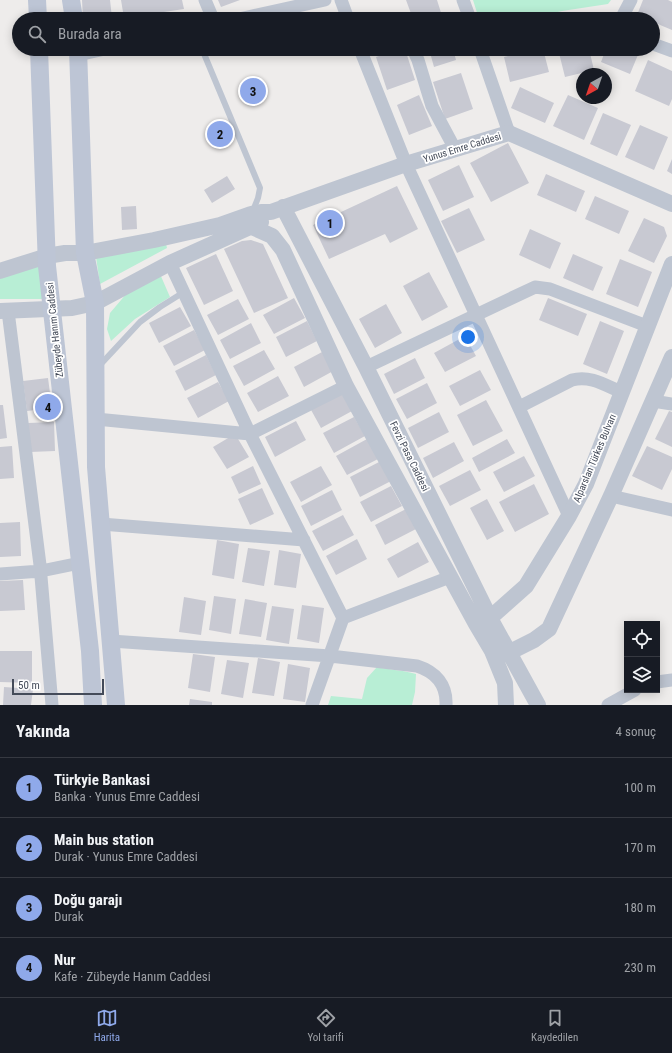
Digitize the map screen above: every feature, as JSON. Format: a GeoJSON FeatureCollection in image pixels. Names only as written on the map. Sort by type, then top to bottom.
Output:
{"type":"FeatureCollection","features":[{"type":"Feature","properties":{"kind":"main road"},"geometry":{"type":"LineString","coordinates":[[37,0],[38,12]]}},
{"type":"Feature","properties":{"kind":"main road"},"geometry":{"type":"LineString","coordinates":[[71,0],[73,12]]}},
{"type":"Feature","properties":{"kind":"main road","name":"Zübeyde Hanım Caddesi"},"geometry":{"type":"LineString","coordinates":[[39,56],[47,256],[90,651],[92,705]]}},
{"type":"Feature","properties":{"kind":"main road"},"geometry":{"type":"LineString","coordinates":[[78,56],[86,253],[95,303],[96,467],[116,705]]}},
{"type":"Feature","properties":{"kind":"street"},"geometry":{"type":"LineString","coordinates":[[205,0],[210,12]]}},
{"type":"Feature","properties":{"kind":"street"},"geometry":{"type":"LineString","coordinates":[[270,12],[324,0]]}},
{"type":"Feature","properties":{"kind":"street"},"geometry":{"type":"LineString","coordinates":[[341,0],[345,12]]}},
{"type":"Feature","properties":{"kind":"street"},"geometry":{"type":"LineString","coordinates":[[464,0],[468,12]]}},
{"type":"Feature","properties":{"kind":"street"},"geometry":{"type":"LineString","coordinates":[[625,12],[631,0]]}},
{"type":"Feature","properties":{"kind":"street"},"geometry":{"type":"LineString","coordinates":[[660,47],[672,51]]}},
{"type":"Feature","properties":{"kind":"street"},"geometry":{"type":"LineString","coordinates":[[363,56],[406,164],[569,516]]}},
{"type":"Feature","properties":{"kind":"street"},"geometry":{"type":"LineString","coordinates":[[416,56],[432,106],[455,149]]}},
{"type":"Feature","properties":{"kind":"street"},"geometry":{"type":"LineString","coordinates":[[482,56],[508,133]]}},
{"type":"Feature","properties":{"kind":"street","name":"Yunus Emre Caddesi"},"geometry":{"type":"LineString","coordinates":[[277,209],[406,164],[508,133],[672,204]]}},
{"type":"Feature","properties":{"kind":"street"},"geometry":{"type":"LineString","coordinates":[[0,271],[47,256],[66,253],[86,253],[220,225],[264,220],[277,209]]}},
{"type":"Feature","properties":{"kind":"street","name":"Fevzi Pasa Caddesi"},"geometry":{"type":"LineString","coordinates":[[277,209],[366,367],[483,621],[500,652],[538,705]]}},
{"type":"Feature","properties":{"kind":"street"},"geometry":{"type":"LineString","coordinates":[[52,705],[41,571],[4,311],[52,310],[72,308],[95,303],[252,221]]}},
{"type":"Feature","properties":{"kind":"street","name":"Fevzi Pasa Caddesi"},"geometry":{"type":"LineString","coordinates":[[252,221],[272,236],[283,250],[346,386],[450,577],[483,621]]}},
{"type":"Feature","properties":{"kind":"street"},"geometry":{"type":"LineString","coordinates":[[170,263],[250,434],[343,618],[312,705]]}},
{"type":"Feature","properties":{"kind":"street","name":"Alparslan Türkes Bulvarı"},"geometry":{"type":"LineString","coordinates":[[483,621],[526,586],[569,516],[586,484],[672,264]]}},
{"type":"Feature","properties":{"kind":"street"},"geometry":{"type":"LineString","coordinates":[[366,367],[535,287],[550,289],[648,326]]}},
{"type":"Feature","properties":{"kind":"street"},"geometry":{"type":"LineString","coordinates":[[506,705],[505,683],[500,652],[534,640],[549,629],[611,496],[672,357]]}},
{"type":"Feature","properties":{"kind":"street"},"geometry":{"type":"LineString","coordinates":[[519,407],[578,378],[591,379],[622,392]]}},
{"type":"Feature","properties":{"kind":"street"},"geometry":{"type":"LineString","coordinates":[[96,419],[250,434],[346,386]]}},
{"type":"Feature","properties":{"kind":"street"},"geometry":{"type":"LineString","coordinates":[[653,401],[672,404]]}},
{"type":"Feature","properties":{"kind":"street"},"geometry":{"type":"LineString","coordinates":[[611,496],[672,510]]}},
{"type":"Feature","properties":{"kind":"street"},"geometry":{"type":"LineString","coordinates":[[101,524],[304,540]]}},
{"type":"Feature","properties":{"kind":"street"},"geometry":{"type":"LineString","coordinates":[[0,574],[41,571],[80,563]]}},
{"type":"Feature","properties":{"kind":"street"},"geometry":{"type":"LineString","coordinates":[[343,618],[450,577]]}},
{"type":"Feature","properties":{"kind":"street"},"geometry":{"type":"LineString","coordinates":[[111,641],[330,656],[424,668],[440,680],[445,694],[446,705]]}},
{"type":"Feature","properties":{"kind":"street"},"geometry":{"type":"LineString","coordinates":[[660,682],[672,680]]}},
{"type":"Feature","properties":{"kind":"street"},"geometry":{"type":"LineString","coordinates":[[608,705],[630,693]]}},
{"type":"Feature","properties":{"kind":"lane"},"geometry":{"type":"LineString","coordinates":[[205,56],[260,188],[252,221]]}},
{"type":"Feature","properties":{"kind":"lane"},"geometry":{"type":"LineString","coordinates":[[95,371],[107,356],[140,322],[184,292]]}},
{"type":"Feature","properties":{"kind":"green space"},"geometry":{"type":"Polygon","coordinates":[[[473,0],[611,0],[608,4],[558,12],[477,12],[473,0]]]}},
{"type":"Feature","properties":{"kind":"green space"},"geometry":{"type":"Polygon","coordinates":[[[166,244],[167,248],[100,284],[96,257],[166,244]]]}},
{"type":"Feature","properties":{"kind":"green space"},"geometry":{"type":"Polygon","coordinates":[[[41,265],[43,299],[0,299],[0,277],[41,265]]]}},
{"type":"Feature","properties":{"kind":"green space"},"geometry":{"type":"Polygon","coordinates":[[[160,274],[170,297],[135,319],[111,341],[107,329],[110,313],[127,293],[160,274]]]}},
{"type":"Feature","properties":{"kind":"green space"},"geometry":{"type":"Polygon","coordinates":[[[377,667],[416,674],[415,692],[412,705],[328,705],[331,696],[362,699],[367,678],[377,667]]]}},
{"type":"Feature","properties":{"kind":"building"},"geometry":{"type":"Polygon","coordinates":[[[82,0],[110,0],[111,12],[83,12],[82,0]]]}},
{"type":"Feature","properties":{"kind":"building"},"geometry":{"type":"Polygon","coordinates":[[[121,0],[182,0],[184,9],[164,12],[123,12],[121,0]]]}},
{"type":"Feature","properties":{"kind":"building"},"geometry":{"type":"Polygon","coordinates":[[[218,0],[240,0],[221,7],[218,0]]]}},
{"type":"Feature","properties":{"kind":"building"},"geometry":{"type":"Polygon","coordinates":[[[406,0],[437,0],[441,12],[410,12],[406,0]]]}},
{"type":"Feature","properties":{"kind":"building"},"geometry":{"type":"Polygon","coordinates":[[[643,0],[668,0],[672,2],[672,30],[660,25],[660,12],[638,12],[643,0]]]}},
{"type":"Feature","properties":{"kind":"building"},"geometry":{"type":"Polygon","coordinates":[[[407,56],[415,80],[387,90],[376,57],[407,56]]]}},
{"type":"Feature","properties":{"kind":"building"},"geometry":{"type":"Polygon","coordinates":[[[431,56],[455,56],[456,60],[434,67],[431,56]]]}},
{"type":"Feature","properties":{"kind":"building"},"geometry":{"type":"Polygon","coordinates":[[[545,56],[549,72],[510,82],[504,57],[545,56]]]}},
{"type":"Feature","properties":{"kind":"building"},"geometry":{"type":"Polygon","coordinates":[[[560,56],[591,56],[594,68],[576,68],[576,74],[565,77],[560,56]]]}},
{"type":"Feature","properties":{"kind":"building"},"geometry":{"type":"Polygon","coordinates":[[[603,56],[638,56],[630,74],[601,62],[603,56]]]}},
{"type":"Feature","properties":{"kind":"building"},"geometry":{"type":"Polygon","coordinates":[[[648,60],[672,71],[672,99],[669,106],[635,91],[648,60]]]}},
{"type":"Feature","properties":{"kind":"building"},"geometry":{"type":"Polygon","coordinates":[[[461,73],[473,109],[445,119],[433,82],[461,73]]]}},
{"type":"Feature","properties":{"kind":"building"},"geometry":{"type":"Polygon","coordinates":[[[520,87],[554,103],[545,123],[511,108],[520,87]]]}},
{"type":"Feature","properties":{"kind":"building"},"geometry":{"type":"Polygon","coordinates":[[[419,95],[432,126],[409,135],[397,105],[419,95]]]}},
{"type":"Feature","properties":{"kind":"building"},"geometry":{"type":"Polygon","coordinates":[[[568,95],[576,98],[576,104],[589,104],[598,108],[584,140],[553,126],[568,95]]]}},
{"type":"Feature","properties":{"kind":"building"},"geometry":{"type":"Polygon","coordinates":[[[603,113],[631,125],[617,156],[590,144],[603,113]]]}},
{"type":"Feature","properties":{"kind":"building"},"geometry":{"type":"Polygon","coordinates":[[[640,125],[668,137],[654,170],[625,157],[640,125]]]}},
{"type":"Feature","properties":{"kind":"building"},"geometry":{"type":"Polygon","coordinates":[[[508,143],[529,183],[491,202],[470,163],[508,143]]]}},
{"type":"Feature","properties":{"kind":"building"},"geometry":{"type":"Polygon","coordinates":[[[672,159],[672,174],[667,171],[672,159]]]}},
{"type":"Feature","properties":{"kind":"building"},"geometry":{"type":"Polygon","coordinates":[[[459,165],[474,197],[443,211],[428,180],[459,165]]]}},
{"type":"Feature","properties":{"kind":"building"},"geometry":{"type":"Polygon","coordinates":[[[546,174],[585,191],[576,212],[537,195],[546,174]]]}},
{"type":"Feature","properties":{"kind":"building"},"geometry":{"type":"Polygon","coordinates":[[[227,176],[235,189],[212,203],[204,190],[227,176]]]}},
{"type":"Feature","properties":{"kind":"building"},"geometry":{"type":"Polygon","coordinates":[[[397,186],[418,229],[390,243],[385,234],[329,259],[313,225],[397,186]]]}},
{"type":"Feature","properties":{"kind":"building"},"geometry":{"type":"Polygon","coordinates":[[[595,196],[629,211],[619,234],[585,219],[595,196]]]}},
{"type":"Feature","properties":{"kind":"building"},"geometry":{"type":"Polygon","coordinates":[[[136,206],[137,229],[122,230],[121,207],[136,206]]]}},
{"type":"Feature","properties":{"kind":"building"},"geometry":{"type":"Polygon","coordinates":[[[469,208],[485,240],[457,253],[441,221],[469,208]]]}},
{"type":"Feature","properties":{"kind":"building"},"geometry":{"type":"Polygon","coordinates":[[[644,218],[664,227],[667,236],[654,263],[628,251],[644,218]]]}},
{"type":"Feature","properties":{"kind":"building"},"geometry":{"type":"Polygon","coordinates":[[[530,229],[561,243],[550,269],[519,255],[530,229]]]}},
{"type":"Feature","properties":{"kind":"building"},"geometry":{"type":"Polygon","coordinates":[[[251,240],[263,244],[288,298],[254,313],[224,249],[242,241],[251,240]]]}},
{"type":"Feature","properties":{"kind":"building"},"geometry":{"type":"Polygon","coordinates":[[[216,254],[233,291],[204,305],[186,268],[216,254]]]}},
{"type":"Feature","properties":{"kind":"building"},"geometry":{"type":"Polygon","coordinates":[[[573,254],[603,267],[593,291],[563,278],[573,254]]]}},
{"type":"Feature","properties":{"kind":"building"},"geometry":{"type":"Polygon","coordinates":[[[620,259],[652,272],[638,307],[606,294],[620,259]]]}},
{"type":"Feature","properties":{"kind":"building"},"geometry":{"type":"Polygon","coordinates":[[[429,272],[448,307],[422,321],[403,286],[429,272]]]}},
{"type":"Feature","properties":{"kind":"building"},"geometry":{"type":"Polygon","coordinates":[[[294,298],[305,318],[274,334],[263,315],[294,298]]]}},
{"type":"Feature","properties":{"kind":"building"},"geometry":{"type":"Polygon","coordinates":[[[548,298],[587,314],[578,336],[539,320],[548,298]]]}},
{"type":"Feature","properties":{"kind":"building"},"geometry":{"type":"Polygon","coordinates":[[[238,299],[249,319],[218,335],[207,315],[238,299]]]}},
{"type":"Feature","properties":{"kind":"building"},"geometry":{"type":"Polygon","coordinates":[[[386,304],[402,333],[375,348],[359,319],[386,304]]]}},
{"type":"Feature","properties":{"kind":"building"},"geometry":{"type":"Polygon","coordinates":[[[180,307],[191,326],[159,343],[149,323],[180,307]]]}},
{"type":"Feature","properties":{"kind":"building"},"geometry":{"type":"Polygon","coordinates":[[[307,321],[317,341],[286,357],[276,337],[307,321]]]}},
{"type":"Feature","properties":{"kind":"building"},"geometry":{"type":"Polygon","coordinates":[[[600,321],[624,331],[607,374],[583,364],[600,321]]]}},
{"type":"Feature","properties":{"kind":"building"},"geometry":{"type":"Polygon","coordinates":[[[251,323],[261,343],[230,359],[220,340],[251,323]]]}},
{"type":"Feature","properties":{"kind":"building"},"geometry":{"type":"Polygon","coordinates":[[[194,330],[205,350],[174,366],[163,346],[194,330]]]}},
{"type":"Feature","properties":{"kind":"building"},"geometry":{"type":"Polygon","coordinates":[[[465,336],[476,356],[445,372],[434,353],[465,336]]]}},
{"type":"Feature","properties":{"kind":"building"},"geometry":{"type":"Polygon","coordinates":[[[264,350],[275,369],[244,386],[233,366],[264,350]]]}},
{"type":"Feature","properties":{"kind":"building"},"geometry":{"type":"Polygon","coordinates":[[[324,351],[335,370],[304,387],[294,367],[324,351]]]}},
{"type":"Feature","properties":{"kind":"building"},"geometry":{"type":"Polygon","coordinates":[[[206,355],[216,375],[185,391],[175,371],[206,355]]]}},
{"type":"Feature","properties":{"kind":"building"},"geometry":{"type":"Polygon","coordinates":[[[415,358],[425,378],[394,394],[384,374],[415,358]]]}},
{"type":"Feature","properties":{"kind":"building"},"geometry":{"type":"Polygon","coordinates":[[[480,370],[491,390],[460,406],[449,386],[480,370]]]}},
{"type":"Feature","properties":{"kind":"building"},"geometry":{"type":"Polygon","coordinates":[[[278,376],[289,396],[258,412],[247,393],[278,376]]]}},
{"type":"Feature","properties":{"kind":"building"},"geometry":{"type":"Polygon","coordinates":[[[48,378],[52,408],[27,411],[23,381],[48,378]]]}},
{"type":"Feature","properties":{"kind":"building"},"geometry":{"type":"Polygon","coordinates":[[[218,382],[229,401],[198,418],[187,398],[218,382]]]}},
{"type":"Feature","properties":{"kind":"building"},"geometry":{"type":"Polygon","coordinates":[[[427,383],[437,403],[407,419],[396,399],[427,383]]]}},
{"type":"Feature","properties":{"kind":"building"},"geometry":{"type":"Polygon","coordinates":[[[341,392],[352,411],[321,428],[310,408],[341,392]]]}},
{"type":"Feature","properties":{"kind":"building"},"geometry":{"type":"Polygon","coordinates":[[[486,400],[503,431],[473,446],[457,415],[486,400]]]}},
{"type":"Feature","properties":{"kind":"building"},"geometry":{"type":"Polygon","coordinates":[[[0,405],[3,405],[7,438],[0,439],[0,405]]]}},
{"type":"Feature","properties":{"kind":"building"},"geometry":{"type":"Polygon","coordinates":[[[669,411],[672,412],[672,447],[655,439],[669,411]]]}},
{"type":"Feature","properties":{"kind":"building"},"geometry":{"type":"Polygon","coordinates":[[[439,412],[449,432],[418,448],[408,428],[439,412]]]}},
{"type":"Feature","properties":{"kind":"building"},"geometry":{"type":"Polygon","coordinates":[[[354,417],[365,436],[334,453],[323,433],[354,417]]]}},
{"type":"Feature","properties":{"kind":"building"},"geometry":{"type":"Polygon","coordinates":[[[296,421],[306,440],[275,457],[265,437],[296,421]]]}},
{"type":"Feature","properties":{"kind":"building"},"geometry":{"type":"Polygon","coordinates":[[[54,422],[55,451],[30,452],[28,423],[54,422]]]}},
{"type":"Feature","properties":{"kind":"building"},"geometry":{"type":"Polygon","coordinates":[[[235,434],[249,457],[227,469],[213,447],[235,434]]]}},
{"type":"Feature","properties":{"kind":"building"},"geometry":{"type":"Polygon","coordinates":[[[367,439],[378,459],[347,475],[336,456],[367,439]]]}},
{"type":"Feature","properties":{"kind":"building"},"geometry":{"type":"Polygon","coordinates":[[[507,439],[515,453],[479,472],[472,458],[507,439]]]}},
{"type":"Feature","properties":{"kind":"building"},"geometry":{"type":"Polygon","coordinates":[[[454,442],[464,461],[433,478],[423,458],[454,442]]]}},
{"type":"Feature","properties":{"kind":"building"},"geometry":{"type":"Polygon","coordinates":[[[12,446],[14,478],[0,479],[0,447],[12,446]]]}},
{"type":"Feature","properties":{"kind":"building"},"geometry":{"type":"Polygon","coordinates":[[[647,446],[672,457],[672,469],[662,490],[632,476],[647,446]]]}},
{"type":"Feature","properties":{"kind":"building"},"geometry":{"type":"Polygon","coordinates":[[[524,456],[535,476],[504,492],[493,472],[524,456]]]}},
{"type":"Feature","properties":{"kind":"building"},"geometry":{"type":"Polygon","coordinates":[[[381,461],[391,481],[360,497],[350,477],[381,461]]]}},
{"type":"Feature","properties":{"kind":"building"},"geometry":{"type":"Polygon","coordinates":[[[253,466],[261,484],[239,494],[231,477],[253,466]]]}},
{"type":"Feature","properties":{"kind":"building"},"geometry":{"type":"Polygon","coordinates":[[[321,466],[332,485],[301,502],[290,482],[321,466]]]}},
{"type":"Feature","properties":{"kind":"building"},"geometry":{"type":"Polygon","coordinates":[[[470,470],[481,490],[450,506],[439,486],[470,470]]]}},
{"type":"Feature","properties":{"kind":"building"},"geometry":{"type":"Polygon","coordinates":[[[534,484],[549,514],[515,532],[499,502],[534,484]]]}},
{"type":"Feature","properties":{"kind":"building"},"geometry":{"type":"Polygon","coordinates":[[[391,486],[402,506],[371,522],[360,502],[391,486]]]}},
{"type":"Feature","properties":{"kind":"building"},"geometry":{"type":"Polygon","coordinates":[[[262,488],[274,514],[250,525],[238,499],[262,488]]]}},
{"type":"Feature","properties":{"kind":"building"},"geometry":{"type":"Polygon","coordinates":[[[332,490],[342,510],[311,526],[301,506],[332,490]]]}},
{"type":"Feature","properties":{"kind":"building"},"geometry":{"type":"Polygon","coordinates":[[[487,499],[504,531],[487,540],[470,508],[487,499]]]}},
{"type":"Feature","properties":{"kind":"building"},"geometry":{"type":"Polygon","coordinates":[[[406,509],[416,529],[385,545],[375,525],[406,509]]]}},
{"type":"Feature","properties":{"kind":"building"},"geometry":{"type":"Polygon","coordinates":[[[343,515],[354,535],[323,551],[312,531],[343,515]]]}},
{"type":"Feature","properties":{"kind":"building"},"geometry":{"type":"Polygon","coordinates":[[[20,522],[21,556],[0,557],[0,523],[20,522]]]}},
{"type":"Feature","properties":{"kind":"building"},"geometry":{"type":"Polygon","coordinates":[[[357,539],[367,559],[336,575],[326,556],[357,539]]]}},
{"type":"Feature","properties":{"kind":"building"},"geometry":{"type":"Polygon","coordinates":[[[217,540],[239,544],[234,579],[212,575],[217,540]]]}},
{"type":"Feature","properties":{"kind":"building"},"geometry":{"type":"Polygon","coordinates":[[[418,542],[429,562],[398,578],[387,559],[418,542]]]}},
{"type":"Feature","properties":{"kind":"building"},"geometry":{"type":"Polygon","coordinates":[[[248,548],[270,551],[264,586],[242,582],[248,548]]]}},
{"type":"Feature","properties":{"kind":"building"},"geometry":{"type":"Polygon","coordinates":[[[279,550],[301,554],[296,588],[274,585],[279,550]]]}},
{"type":"Feature","properties":{"kind":"building"},"geometry":{"type":"Polygon","coordinates":[[[23,580],[25,610],[0,611],[0,581],[23,580]]]}},
{"type":"Feature","properties":{"kind":"building"},"geometry":{"type":"Polygon","coordinates":[[[214,596],[236,599],[231,634],[209,630],[214,596]]]}},
{"type":"Feature","properties":{"kind":"building"},"geometry":{"type":"Polygon","coordinates":[[[184,597],[206,601],[201,635],[179,632],[184,597]]]}},
{"type":"Feature","properties":{"kind":"building"},"geometry":{"type":"Polygon","coordinates":[[[245,599],[267,603],[261,637],[239,634],[245,599]]]}},
{"type":"Feature","properties":{"kind":"building"},"geometry":{"type":"Polygon","coordinates":[[[302,605],[324,608],[319,643],[297,639],[302,605]]]}},
{"type":"Feature","properties":{"kind":"building"},"geometry":{"type":"Polygon","coordinates":[[[272,606],[294,609],[289,644],[266,640],[272,606]]]}},
{"type":"Feature","properties":{"kind":"building"},"geometry":{"type":"Polygon","coordinates":[[[0,651],[32,651],[32,683],[0,682],[0,651]]]}},
{"type":"Feature","properties":{"kind":"building"},"geometry":{"type":"Polygon","coordinates":[[[193,654],[215,657],[210,692],[188,688],[193,654]]]}},
{"type":"Feature","properties":{"kind":"building"},"geometry":{"type":"Polygon","coordinates":[[[258,658],[280,662],[274,696],[252,693],[258,658]]]}},
{"type":"Feature","properties":{"kind":"building"},"geometry":{"type":"Polygon","coordinates":[[[227,660],[249,663],[243,698],[221,694],[227,660]]]}},
{"type":"Feature","properties":{"kind":"building"},"geometry":{"type":"Polygon","coordinates":[[[288,664],[310,668],[305,702],[283,699],[288,664]]]}},
{"type":"Feature","properties":{"kind":"building"},"geometry":{"type":"Polygon","coordinates":[[[4,687],[33,689],[31,705],[3,705],[4,687]]]}},
{"type":"Feature","properties":{"kind":"building"},"geometry":{"type":"Polygon","coordinates":[[[190,699],[212,702],[212,705],[189,705],[190,699]]]}},
{"type":"Feature","properties":{"kind":"place","name":"Doğu garajı"},"geometry":{"type":"Point","coordinates":[253,91]}},
{"type":"Feature","properties":{"kind":"place","name":"Main bus station"},"geometry":{"type":"Point","coordinates":[220,134]}},
{"type":"Feature","properties":{"kind":"place","name":"Türkyie Bankasi"},"geometry":{"type":"Point","coordinates":[330,223]}},
{"type":"Feature","properties":{"kind":"place","name":"Nur"},"geometry":{"type":"Point","coordinates":[48,407]}}]}
